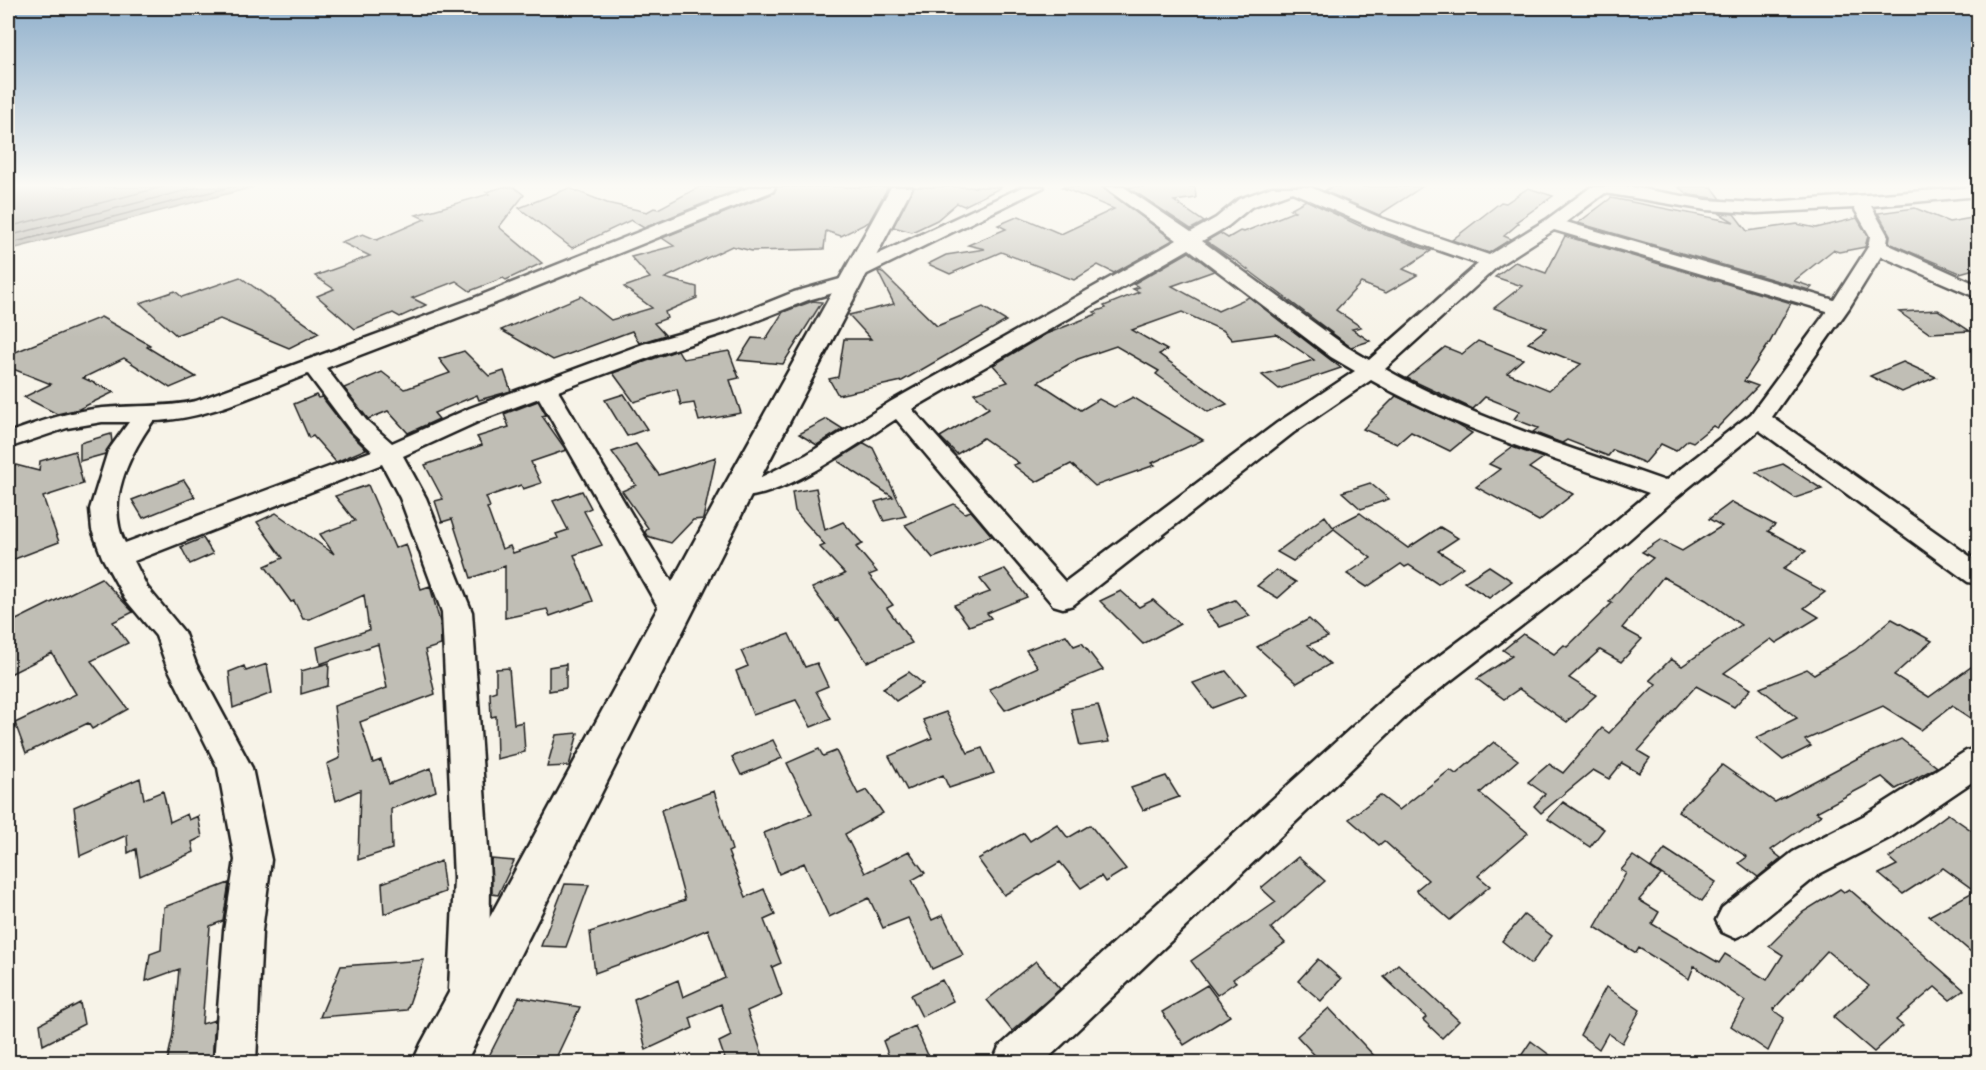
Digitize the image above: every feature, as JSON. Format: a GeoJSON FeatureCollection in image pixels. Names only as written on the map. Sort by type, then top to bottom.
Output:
{"type":"FeatureCollection","features":[{"type":"Feature","properties":{"kind":"highway"},"geometry":{"type":"LineString","coordinates":[[439,1062],[469,1008],[559,830],[676,614],[738,490],[876,237]]}},
{"type":"Feature","properties":{"kind":"street"},"geometry":{"type":"LineString","coordinates":[[8,441],[62,422],[102,415],[170,414],[203,406],[476,304],[643,237]]}},
{"type":"Feature","properties":{"kind":"street"},"geometry":{"type":"LineString","coordinates":[[116,557],[390,453],[478,413],[651,349],[724,327],[855,277],[936,237]]}},
{"type":"Feature","properties":{"kind":"street"},"geometry":{"type":"LineString","coordinates":[[1185,237],[1339,352],[1422,399],[1484,425],[1668,491]]}},
{"type":"Feature","properties":{"kind":"street"},"geometry":{"type":"LineString","coordinates":[[738,490],[758,488],[815,460],[898,407],[1059,317],[1192,237]]}},
{"type":"Feature","properties":{"kind":"street"},"geometry":{"type":"LineString","coordinates":[[1418,237],[1491,262]]}},
{"type":"Feature","properties":{"kind":"street"},"geometry":{"type":"LineString","coordinates":[[898,407],[1064,598],[1286,428],[1371,370],[1491,262],[1531,237]]}},
{"type":"Feature","properties":{"kind":"street"},"geometry":{"type":"LineString","coordinates":[[1596,237],[1839,308]]}},
{"type":"Feature","properties":{"kind":"street"},"geometry":{"type":"LineString","coordinates":[[1014,1062],[1403,700],[1589,559],[1668,491],[1759,419],[1839,308],[1877,248],[1879,237]]}},
{"type":"Feature","properties":{"kind":"street"},"geometry":{"type":"LineString","coordinates":[[1877,248],[1978,291]]}},
{"type":"Feature","properties":{"kind":"street"},"geometry":{"type":"LineString","coordinates":[[312,365],[358,425],[390,453],[413,498],[457,612],[472,878],[469,1008]]}},
{"type":"Feature","properties":{"kind":"street"},"geometry":{"type":"LineString","coordinates":[[545,388],[676,614]]}},
{"type":"Feature","properties":{"kind":"street"},"geometry":{"type":"LineString","coordinates":[[146,414],[120,451],[103,509],[105,530],[116,557],[135,592],[169,632],[181,664],[235,768],[253,860],[243,931],[235,1062]]}},
{"type":"Feature","properties":{"kind":"street"},"geometry":{"type":"LineString","coordinates":[[1759,419],[1978,575]]}},
{"type":"Feature","properties":{"kind":"street"},"geometry":{"type":"LineString","coordinates":[[1735,920],[1806,863],[1878,826],[1978,761]]}},
{"type":"Feature","properties":{"kind":"water"},"geometry":{"type":"Polygon","coordinates":[[[8,237],[59,237],[8,250],[8,237]]]}},
{"type":"Feature","properties":{"kind":"building"},"geometry":{"type":"Polygon","coordinates":[[[355,237],[370,237],[377,240],[384,237],[511,237],[542,263],[506,280],[503,278],[470,291],[456,281],[412,298],[426,305],[400,317],[393,313],[355,329],[317,296],[334,289],[315,276],[370,256],[341,242],[355,237]]]}},
{"type":"Feature","properties":{"kind":"building"},"geometry":{"type":"Polygon","coordinates":[[[557,237],[595,237],[572,248],[557,237]]]}},
{"type":"Feature","properties":{"kind":"building"},"geometry":{"type":"Polygon","coordinates":[[[825,237],[824,249],[752,251],[732,246],[665,278],[697,287],[697,298],[665,312],[667,318],[654,323],[665,335],[639,343],[632,331],[553,360],[501,330],[581,296],[611,320],[652,308],[624,287],[650,278],[631,257],[674,246],[662,238],[825,237]]]}},
{"type":"Feature","properties":{"kind":"building"},"geometry":{"type":"Polygon","coordinates":[[[987,237],[1169,237],[1173,240],[1114,273],[1098,265],[1074,280],[1001,252],[950,274],[928,264],[946,255],[985,249],[968,245],[987,237]]]}},
{"type":"Feature","properties":{"kind":"building"},"geometry":{"type":"Polygon","coordinates":[[[1213,237],[1391,237],[1431,251],[1403,269],[1417,275],[1386,293],[1361,283],[1336,310],[1361,327],[1352,329],[1370,341],[1351,347],[1206,241],[1213,237]]]}},
{"type":"Feature","properties":{"kind":"building"},"geometry":{"type":"Polygon","coordinates":[[[1456,237],[1506,237],[1511,239],[1489,253],[1452,240],[1456,237]]]}},
{"type":"Feature","properties":{"kind":"building"},"geometry":{"type":"Polygon","coordinates":[[[1565,237],[1568,237],[1798,305],[1791,303],[1770,342],[1744,381],[1758,386],[1717,428],[1713,426],[1693,442],[1688,440],[1676,451],[1661,444],[1645,463],[1613,450],[1608,456],[1567,440],[1559,442],[1533,432],[1538,428],[1514,419],[1520,411],[1485,397],[1473,409],[1407,378],[1445,347],[1462,354],[1478,341],[1523,359],[1507,373],[1549,390],[1581,364],[1528,343],[1547,328],[1494,308],[1522,286],[1495,277],[1515,262],[1546,273],[1565,237]]]}},
{"type":"Feature","properties":{"kind":"building"},"geometry":{"type":"Polygon","coordinates":[[[1626,237],[1868,237],[1865,247],[1839,252],[1833,250],[1794,281],[1812,287],[1809,290],[1626,237]]]}},
{"type":"Feature","properties":{"kind":"building"},"geometry":{"type":"Polygon","coordinates":[[[1890,237],[1978,237],[1978,268],[1960,273],[1889,243],[1890,237]]]}},
{"type":"Feature","properties":{"kind":"building"},"geometry":{"type":"Polygon","coordinates":[[[1189,252],[1214,271],[1172,286],[1218,311],[1249,297],[1341,368],[1279,389],[1262,375],[1314,360],[1276,334],[1232,340],[1224,331],[1182,312],[1132,330],[1167,350],[1159,354],[1227,404],[1208,412],[1156,374],[1159,371],[1116,346],[1078,359],[1038,382],[1081,410],[1099,399],[1114,407],[1133,397],[1203,440],[1152,463],[1155,465],[1095,486],[1071,464],[1036,482],[1013,465],[1019,463],[983,438],[957,454],[940,437],[989,408],[974,393],[1008,382],[993,365],[1046,334],[1097,314],[1094,312],[1106,308],[1104,306],[1139,292],[1133,289],[1139,287],[1133,284],[1189,252]]]}},
{"type":"Feature","properties":{"kind":"building"},"geometry":{"type":"Polygon","coordinates":[[[881,271],[937,326],[983,307],[1006,321],[902,381],[838,395],[829,379],[838,377],[844,339],[871,339],[849,315],[894,304],[878,272],[881,271]]]}},
{"type":"Feature","properties":{"kind":"building"},"geometry":{"type":"Polygon","coordinates":[[[240,277],[319,333],[289,348],[220,319],[176,335],[140,303],[175,291],[182,297],[240,277]]]}},
{"type":"Feature","properties":{"kind":"building"},"geometry":{"type":"Polygon","coordinates":[[[813,301],[822,302],[783,364],[738,360],[752,338],[766,339],[783,312],[813,301]]]}},
{"type":"Feature","properties":{"kind":"building"},"geometry":{"type":"Polygon","coordinates":[[[1938,310],[1970,331],[1929,333],[1899,312],[1938,310]]]}},
{"type":"Feature","properties":{"kind":"building"},"geometry":{"type":"Polygon","coordinates":[[[101,317],[150,345],[147,347],[196,377],[170,388],[124,358],[83,378],[114,392],[79,409],[57,414],[24,397],[51,384],[8,367],[8,355],[101,317]]]}},
{"type":"Feature","properties":{"kind":"building"},"geometry":{"type":"Polygon","coordinates":[[[678,350],[683,359],[729,351],[739,378],[730,380],[741,413],[699,421],[694,403],[681,405],[677,389],[634,402],[613,373],[678,350]]]}},
{"type":"Feature","properties":{"kind":"building"},"geometry":{"type":"Polygon","coordinates":[[[464,351],[489,376],[504,371],[511,391],[479,400],[477,395],[434,413],[439,419],[408,433],[388,411],[368,419],[344,388],[382,372],[404,389],[408,388],[450,373],[439,359],[464,351]]]}},
{"type":"Feature","properties":{"kind":"building"},"geometry":{"type":"Polygon","coordinates":[[[1903,362],[1936,377],[1902,392],[1870,376],[1903,362]]]}},
{"type":"Feature","properties":{"kind":"building"},"geometry":{"type":"Polygon","coordinates":[[[624,394],[647,429],[627,436],[605,400],[624,394]]]}},
{"type":"Feature","properties":{"kind":"building"},"geometry":{"type":"Polygon","coordinates":[[[316,395],[318,398],[322,397],[348,431],[366,449],[336,462],[313,436],[309,438],[294,404],[316,395]]]}},
{"type":"Feature","properties":{"kind":"building"},"geometry":{"type":"Polygon","coordinates":[[[1396,396],[1472,433],[1450,451],[1411,432],[1397,444],[1363,429],[1396,396]]]}},
{"type":"Feature","properties":{"kind":"building"},"geometry":{"type":"Polygon","coordinates":[[[538,401],[546,415],[542,416],[566,450],[531,462],[541,483],[523,489],[521,485],[486,497],[490,507],[487,508],[502,549],[510,546],[513,553],[558,538],[556,534],[568,530],[553,501],[582,491],[591,508],[584,511],[602,545],[574,555],[593,601],[550,616],[547,609],[505,618],[505,566],[471,578],[452,519],[442,522],[435,501],[443,499],[425,465],[482,445],[477,437],[509,427],[504,414],[538,401]]]}},
{"type":"Feature","properties":{"kind":"building"},"geometry":{"type":"Polygon","coordinates":[[[827,419],[843,429],[817,445],[799,434],[827,419]]]}},
{"type":"Feature","properties":{"kind":"building"},"geometry":{"type":"Polygon","coordinates":[[[111,434],[112,442],[105,454],[80,461],[80,443],[111,434]]]}},
{"type":"Feature","properties":{"kind":"building"},"geometry":{"type":"Polygon","coordinates":[[[864,443],[873,448],[906,516],[884,521],[875,502],[893,497],[839,462],[838,459],[864,443]]]}},
{"type":"Feature","properties":{"kind":"building"},"geometry":{"type":"Polygon","coordinates":[[[636,444],[659,475],[716,457],[703,519],[693,520],[671,543],[647,536],[645,532],[648,528],[622,491],[636,485],[612,452],[636,444]]]}},
{"type":"Feature","properties":{"kind":"building"},"geometry":{"type":"Polygon","coordinates":[[[1512,447],[1543,458],[1529,468],[1573,494],[1539,521],[1476,487],[1500,469],[1489,464],[1512,447]]]}},
{"type":"Feature","properties":{"kind":"building"},"geometry":{"type":"Polygon","coordinates":[[[75,451],[83,484],[43,497],[59,542],[12,560],[8,545],[8,463],[39,471],[40,461],[75,451]]]}},
{"type":"Feature","properties":{"kind":"building"},"geometry":{"type":"Polygon","coordinates":[[[1783,464],[1822,489],[1795,498],[1756,472],[1783,464]]]}},
{"type":"Feature","properties":{"kind":"building"},"geometry":{"type":"Polygon","coordinates":[[[184,480],[195,497],[143,518],[132,500],[184,480]]]}},
{"type":"Feature","properties":{"kind":"building"},"geometry":{"type":"Polygon","coordinates":[[[1370,483],[1389,499],[1361,509],[1342,492],[1370,483]]]}},
{"type":"Feature","properties":{"kind":"building"},"geometry":{"type":"Polygon","coordinates":[[[368,485],[395,548],[406,544],[421,589],[430,586],[440,622],[441,645],[425,650],[435,694],[360,722],[373,763],[381,760],[389,784],[431,768],[436,791],[391,809],[392,849],[358,860],[360,790],[336,801],[327,764],[340,758],[334,706],[387,688],[378,644],[320,664],[317,647],[369,630],[364,595],[310,619],[303,619],[294,601],[291,602],[265,566],[283,558],[257,522],[276,513],[334,554],[320,534],[355,521],[335,496],[368,485]]]}},
{"type":"Feature","properties":{"kind":"building"},"geometry":{"type":"Polygon","coordinates":[[[816,488],[825,530],[843,522],[863,544],[856,547],[877,572],[869,575],[893,605],[887,608],[912,643],[867,662],[838,619],[836,620],[812,588],[845,574],[820,547],[825,545],[795,511],[792,492],[816,488]]]}},
{"type":"Feature","properties":{"kind":"building"},"geometry":{"type":"Polygon","coordinates":[[[1732,502],[1775,525],[1768,531],[1806,551],[1783,569],[1825,592],[1804,608],[1819,617],[1776,643],[1771,639],[1724,673],[1751,689],[1734,707],[1696,686],[1638,751],[1650,758],[1639,773],[1622,763],[1609,779],[1593,770],[1541,813],[1534,806],[1545,794],[1528,782],[1549,764],[1563,773],[1602,728],[1609,733],[1656,684],[1650,680],[1671,659],[1682,666],[1741,625],[1706,600],[1663,577],[1622,628],[1642,639],[1621,662],[1600,650],[1569,678],[1596,695],[1567,722],[1519,689],[1504,699],[1477,679],[1512,656],[1503,650],[1523,634],[1554,654],[1564,645],[1567,647],[1612,603],[1609,602],[1628,580],[1653,558],[1642,552],[1660,540],[1682,551],[1722,526],[1709,519],[1732,502]]]}},
{"type":"Feature","properties":{"kind":"building"},"geometry":{"type":"Polygon","coordinates":[[[954,504],[965,513],[971,511],[992,536],[933,558],[905,525],[954,504]]]}},
{"type":"Feature","properties":{"kind":"building"},"geometry":{"type":"Polygon","coordinates":[[[1360,513],[1408,548],[1440,527],[1458,538],[1438,551],[1463,567],[1438,584],[1409,565],[1405,567],[1401,564],[1367,587],[1347,574],[1371,558],[1334,529],[1293,561],[1277,552],[1325,516],[1333,527],[1360,513]]]}},
{"type":"Feature","properties":{"kind":"building"},"geometry":{"type":"Polygon","coordinates":[[[203,538],[213,554],[190,564],[181,547],[203,538]]]}},
{"type":"Feature","properties":{"kind":"building"},"geometry":{"type":"Polygon","coordinates":[[[1489,566],[1512,581],[1489,598],[1464,582],[1489,566]]]}},
{"type":"Feature","properties":{"kind":"building"},"geometry":{"type":"Polygon","coordinates":[[[1005,569],[1027,597],[987,613],[991,618],[969,626],[954,605],[990,592],[980,579],[1005,569]]]}},
{"type":"Feature","properties":{"kind":"building"},"geometry":{"type":"Polygon","coordinates":[[[1276,570],[1296,582],[1278,598],[1257,586],[1276,570]]]}},
{"type":"Feature","properties":{"kind":"building"},"geometry":{"type":"Polygon","coordinates":[[[101,578],[133,612],[113,622],[128,643],[91,661],[128,709],[92,729],[88,723],[26,753],[15,723],[76,694],[52,653],[8,675],[8,624],[101,578]]]}},
{"type":"Feature","properties":{"kind":"building"},"geometry":{"type":"Polygon","coordinates":[[[1121,591],[1139,607],[1153,600],[1180,624],[1143,644],[1100,601],[1121,591]]]}},
{"type":"Feature","properties":{"kind":"building"},"geometry":{"type":"Polygon","coordinates":[[[1235,600],[1250,616],[1220,627],[1206,611],[1235,600]]]}},
{"type":"Feature","properties":{"kind":"building"},"geometry":{"type":"Polygon","coordinates":[[[1309,619],[1328,637],[1308,645],[1330,664],[1297,683],[1257,647],[1309,619]]]}},
{"type":"Feature","properties":{"kind":"building"},"geometry":{"type":"Polygon","coordinates":[[[1892,619],[1932,641],[1894,675],[1929,697],[1978,662],[1978,723],[1952,706],[1921,730],[1883,706],[1805,740],[1811,746],[1783,760],[1756,738],[1797,718],[1760,688],[1807,669],[1814,674],[1855,650],[1892,619]]]}},
{"type":"Feature","properties":{"kind":"building"},"geometry":{"type":"Polygon","coordinates":[[[789,634],[805,667],[817,663],[828,686],[816,691],[831,719],[811,727],[796,700],[753,715],[736,671],[748,666],[741,651],[789,634]]]}},
{"type":"Feature","properties":{"kind":"building"},"geometry":{"type":"Polygon","coordinates":[[[1066,635],[1074,646],[1082,643],[1103,670],[1005,710],[989,689],[1038,667],[1026,650],[1066,635]]]}},
{"type":"Feature","properties":{"kind":"building"},"geometry":{"type":"Polygon","coordinates":[[[329,663],[328,686],[301,694],[301,671],[329,663]]]}},
{"type":"Feature","properties":{"kind":"building"},"geometry":{"type":"Polygon","coordinates":[[[267,664],[272,693],[233,708],[229,672],[244,666],[246,671],[267,664]]]}},
{"type":"Feature","properties":{"kind":"building"},"geometry":{"type":"Polygon","coordinates":[[[566,664],[566,688],[549,691],[549,667],[566,664]]]}},
{"type":"Feature","properties":{"kind":"building"},"geometry":{"type":"Polygon","coordinates":[[[509,668],[514,724],[523,722],[525,752],[497,759],[496,716],[491,717],[490,693],[496,691],[496,669],[509,668]]]}},
{"type":"Feature","properties":{"kind":"building"},"geometry":{"type":"Polygon","coordinates":[[[1226,671],[1246,695],[1212,708],[1193,683],[1226,671]]]}},
{"type":"Feature","properties":{"kind":"building"},"geometry":{"type":"Polygon","coordinates":[[[909,672],[923,684],[896,701],[883,688],[909,672]]]}},
{"type":"Feature","properties":{"kind":"building"},"geometry":{"type":"Polygon","coordinates":[[[1098,705],[1109,742],[1080,746],[1071,709],[1098,705]]]}},
{"type":"Feature","properties":{"kind":"building"},"geometry":{"type":"Polygon","coordinates":[[[946,712],[968,753],[982,748],[994,773],[949,788],[943,775],[907,790],[889,756],[932,738],[923,720],[946,712]]]}},
{"type":"Feature","properties":{"kind":"building"},"geometry":{"type":"Polygon","coordinates":[[[578,733],[569,766],[547,767],[556,735],[578,733]]]}},
{"type":"Feature","properties":{"kind":"building"},"geometry":{"type":"Polygon","coordinates":[[[1901,739],[1937,767],[1896,789],[1882,777],[1816,812],[1821,815],[1771,850],[1781,858],[1758,877],[1739,863],[1747,857],[1678,811],[1722,765],[1775,802],[1858,758],[1901,739]]]}},
{"type":"Feature","properties":{"kind":"building"},"geometry":{"type":"Polygon","coordinates":[[[773,740],[782,758],[741,775],[732,757],[773,740]]]}},
{"type":"Feature","properties":{"kind":"building"},"geometry":{"type":"Polygon","coordinates":[[[1494,742],[1518,760],[1480,793],[1528,833],[1478,876],[1490,886],[1450,920],[1416,890],[1428,880],[1384,841],[1379,845],[1349,819],[1380,795],[1399,810],[1450,770],[1456,774],[1494,742]]]}},
{"type":"Feature","properties":{"kind":"building"},"geometry":{"type":"Polygon","coordinates":[[[819,749],[823,756],[836,751],[858,794],[867,790],[883,813],[845,834],[865,873],[909,851],[925,873],[912,880],[932,920],[943,915],[963,955],[932,969],[908,918],[883,928],[869,898],[829,917],[804,863],[779,874],[764,833],[812,814],[787,763],[819,749]]]}},
{"type":"Feature","properties":{"kind":"building"},"geometry":{"type":"Polygon","coordinates":[[[1166,776],[1179,797],[1143,810],[1131,788],[1166,776]]]}},
{"type":"Feature","properties":{"kind":"building"},"geometry":{"type":"Polygon","coordinates":[[[140,778],[144,799],[163,791],[170,822],[187,814],[189,820],[198,816],[202,837],[192,842],[194,852],[140,876],[136,849],[128,853],[127,835],[80,856],[74,807],[140,778]]]}},
{"type":"Feature","properties":{"kind":"building"},"geometry":{"type":"Polygon","coordinates":[[[714,791],[732,850],[728,852],[746,897],[764,889],[775,915],[764,920],[781,963],[772,967],[782,995],[747,1011],[765,1062],[726,1062],[719,1042],[731,1036],[721,1004],[690,1018],[693,1028],[646,1050],[634,999],[678,980],[683,997],[725,978],[708,929],[595,973],[590,932],[685,900],[661,810],[714,791]]]}},
{"type":"Feature","properties":{"kind":"building"},"geometry":{"type":"Polygon","coordinates":[[[1563,802],[1604,829],[1590,847],[1548,819],[1563,802]]]}},
{"type":"Feature","properties":{"kind":"building"},"geometry":{"type":"Polygon","coordinates":[[[1948,814],[1978,835],[1978,958],[1929,916],[1975,891],[1943,868],[1903,894],[1879,874],[1897,865],[1889,858],[1948,814]]]}},
{"type":"Feature","properties":{"kind":"building"},"geometry":{"type":"Polygon","coordinates":[[[1057,824],[1068,838],[1090,825],[1126,869],[1105,882],[1101,876],[1081,888],[1060,862],[1004,895],[978,859],[1024,833],[1030,841],[1057,824]]]}},
{"type":"Feature","properties":{"kind":"building"},"geometry":{"type":"Polygon","coordinates":[[[1665,849],[1716,882],[1702,901],[1651,867],[1665,849]]]}},
{"type":"Feature","properties":{"kind":"building"},"geometry":{"type":"Polygon","coordinates":[[[1633,856],[1661,875],[1639,900],[1659,912],[1652,924],[1719,963],[1725,954],[1767,980],[1783,955],[1769,946],[1803,912],[1840,889],[1844,892],[1849,889],[1964,990],[1950,1000],[1935,987],[1896,1020],[1903,1026],[1874,1052],[1833,1017],[1869,986],[1827,951],[1773,1010],[1784,1018],[1768,1051],[1731,1026],[1745,1001],[1694,966],[1689,979],[1639,948],[1636,953],[1595,927],[1626,873],[1621,870],[1633,856]]]}},
{"type":"Feature","properties":{"kind":"building"},"geometry":{"type":"Polygon","coordinates":[[[1298,857],[1325,881],[1271,928],[1285,943],[1233,979],[1236,982],[1217,995],[1191,961],[1276,902],[1261,888],[1298,857]]]}},
{"type":"Feature","properties":{"kind":"building"},"geometry":{"type":"Polygon","coordinates":[[[491,859],[514,861],[498,895],[492,894],[491,859]]]}},
{"type":"Feature","properties":{"kind":"building"},"geometry":{"type":"Polygon","coordinates":[[[441,861],[445,892],[384,914],[382,883],[441,861]]]}},
{"type":"Feature","properties":{"kind":"building"},"geometry":{"type":"Polygon","coordinates":[[[229,883],[223,921],[210,926],[202,1024],[215,1020],[212,1062],[167,1062],[173,1034],[179,969],[146,981],[150,954],[161,950],[164,907],[229,883]]]}},
{"type":"Feature","properties":{"kind":"building"},"geometry":{"type":"Polygon","coordinates":[[[565,884],[589,885],[566,947],[541,946],[565,884]]]}},
{"type":"Feature","properties":{"kind":"building"},"geometry":{"type":"Polygon","coordinates":[[[1524,915],[1552,936],[1531,964],[1502,941],[1524,915]]]}},
{"type":"Feature","properties":{"kind":"building"},"geometry":{"type":"Polygon","coordinates":[[[1318,959],[1341,979],[1321,1001],[1298,981],[1318,959]]]}},
{"type":"Feature","properties":{"kind":"building"},"geometry":{"type":"Polygon","coordinates":[[[424,960],[407,1010],[320,1017],[341,966],[424,960]]]}},
{"type":"Feature","properties":{"kind":"building"},"geometry":{"type":"Polygon","coordinates":[[[1036,961],[1060,989],[1012,1031],[987,1000],[1036,961]]]}},
{"type":"Feature","properties":{"kind":"building"},"geometry":{"type":"Polygon","coordinates":[[[1398,964],[1459,1021],[1442,1038],[1423,1020],[1426,1017],[1384,977],[1398,964]]]}},
{"type":"Feature","properties":{"kind":"building"},"geometry":{"type":"Polygon","coordinates":[[[942,980],[953,1001],[922,1017],[911,995],[942,980]]]}},
{"type":"Feature","properties":{"kind":"building"},"geometry":{"type":"Polygon","coordinates":[[[1207,985],[1230,1016],[1184,1045],[1162,1012],[1207,985]]]}},
{"type":"Feature","properties":{"kind":"building"},"geometry":{"type":"Polygon","coordinates":[[[1606,987],[1640,1010],[1622,1043],[1608,1033],[1599,1049],[1580,1035],[1606,987]]]}},
{"type":"Feature","properties":{"kind":"building"},"geometry":{"type":"Polygon","coordinates":[[[519,997],[580,1007],[554,1062],[486,1062],[519,997]]]}},
{"type":"Feature","properties":{"kind":"building"},"geometry":{"type":"Polygon","coordinates":[[[80,1003],[84,1024],[43,1045],[40,1024],[80,1003]]]}},
{"type":"Feature","properties":{"kind":"building"},"geometry":{"type":"Polygon","coordinates":[[[1329,1008],[1380,1062],[1321,1062],[1297,1036],[1329,1008]]]}},
{"type":"Feature","properties":{"kind":"building"},"geometry":{"type":"Polygon","coordinates":[[[915,1026],[931,1062],[891,1062],[883,1041],[915,1026]]]}},
{"type":"Feature","properties":{"kind":"building"},"geometry":{"type":"Polygon","coordinates":[[[1531,1041],[1559,1062],[1517,1062],[1531,1041]]]}}]}
